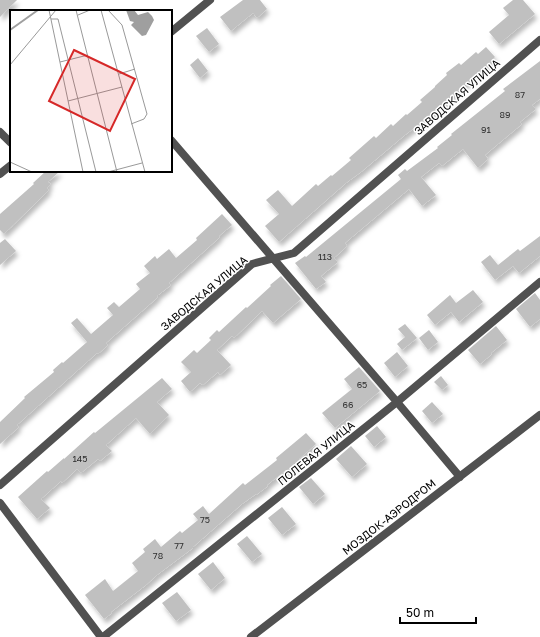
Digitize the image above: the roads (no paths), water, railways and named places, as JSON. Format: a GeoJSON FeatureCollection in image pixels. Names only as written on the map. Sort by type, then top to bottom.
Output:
{"type":"FeatureCollection","features":[{"type":"Feature","properties":{"kind":"street"},"geometry":{"type":"LineString","coordinates":[[172,31],[210,0]]}},
{"type":"Feature","properties":{"kind":"street","name":"ЗАВОДСКАЯ УЛИЦА"},"geometry":{"type":"LineString","coordinates":[[0,485],[252,264],[294,253],[540,40]]}},
{"type":"Feature","properties":{"kind":"street"},"geometry":{"type":"LineString","coordinates":[[0,132],[10,143]]}},
{"type":"Feature","properties":{"kind":"street"},"geometry":{"type":"LineString","coordinates":[[172,141],[274,258],[460,477]]}},
{"type":"Feature","properties":{"kind":"street"},"geometry":{"type":"LineString","coordinates":[[0,174],[10,165]]}},
{"type":"Feature","properties":{"kind":"street","name":"ПОЛЕВАЯ УЛИЦА"},"geometry":{"type":"LineString","coordinates":[[102,637],[397,402],[540,282]]}},
{"type":"Feature","properties":{"kind":"street","name":"МОЗДОК-АЭРОДРОМ"},"geometry":{"type":"LineString","coordinates":[[251,637],[540,415]]}},
{"type":"Feature","properties":{"kind":"street"},"geometry":{"type":"LineString","coordinates":[[0,503],[102,637]]}}]}
